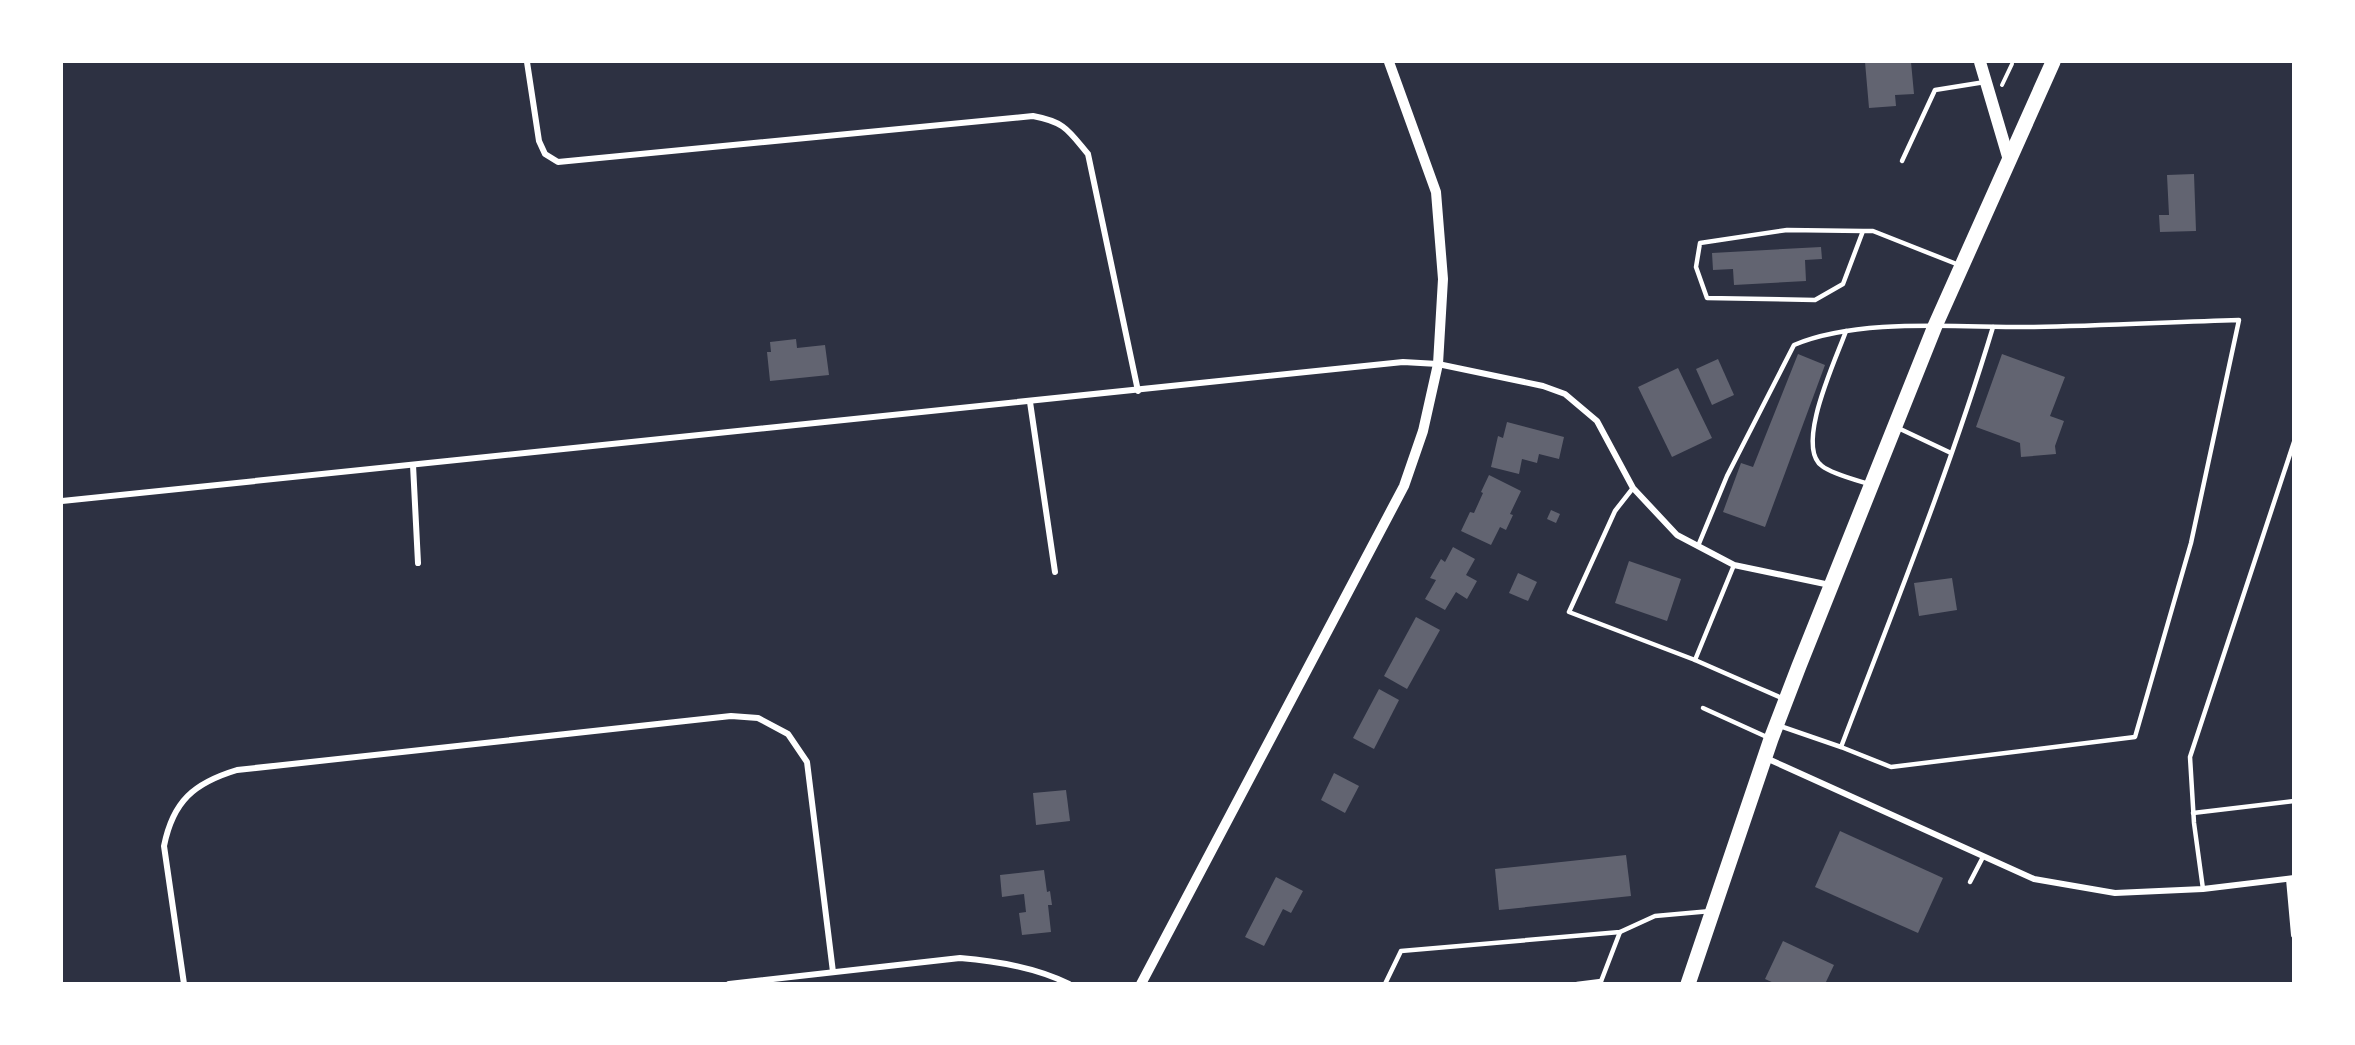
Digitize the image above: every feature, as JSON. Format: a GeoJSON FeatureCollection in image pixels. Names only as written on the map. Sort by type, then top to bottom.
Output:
{"type":"FeatureCollection","features":[{"type":"Feature","properties":{"kind":"main road"},"geometry":{"type":"LineString","coordinates":[[1980,62],[2009,160]]}},
{"type":"Feature","properties":{"kind":"main road"},"geometry":{"type":"LineString","coordinates":[[1688,984],[1774,732],[1871,485],[1961,266],[2053,62]]}},
{"type":"Feature","properties":{"kind":"street"},"geometry":{"type":"LineString","coordinates":[[527,62],[539,141],[545,154],[558,162],[1033,116],[1052,120],[1067,128],[1088,154],[1138,391]]}},
{"type":"Feature","properties":{"kind":"street"},"geometry":{"type":"LineString","coordinates":[[1141,984],[1404,486],[1423,431],[1438,364],[1443,279],[1436,192],[1389,62]]}},
{"type":"Feature","properties":{"kind":"street"},"geometry":{"type":"LineString","coordinates":[[62,501],[1403,362],[1438,364],[1543,386],[1565,394],[1597,421],[1634,488],[1677,535],[1734,565],[1832,586]]}},
{"type":"Feature","properties":{"kind":"street"},"geometry":{"type":"LineString","coordinates":[[1030,402],[1055,572]]}},
{"type":"Feature","properties":{"kind":"street"},"geometry":{"type":"LineString","coordinates":[[413,465],[418,563]]}},
{"type":"Feature","properties":{"kind":"street"},"geometry":{"type":"LineString","coordinates":[[184,984],[164,846],[168,827],[179,804],[197,786],[212,777],[237,770],[731,716],[758,718],[788,734],[807,762],[833,972]]}},
{"type":"Feature","properties":{"kind":"street"},"geometry":{"type":"LineString","coordinates":[[1766,758],[2034,879],[2115,893],[2202,889],[2291,879],[2294,935]]}},
{"type":"Feature","properties":{"kind":"street"},"geometry":{"type":"LineString","coordinates":[[729,984],[960,958],[995,961],[1051,975],[1069,984]]}},
{"type":"Feature","properties":{"kind":"lane"},"geometry":{"type":"LineString","coordinates":[[1902,161],[1935,90],[1985,82]]}},
{"type":"Feature","properties":{"kind":"lane"},"geometry":{"type":"LineString","coordinates":[[1863,231],[1843,284],[1815,300],[1707,298],[1696,267],[1700,243],[1787,230],[1873,231],[1961,266]]}},
{"type":"Feature","properties":{"kind":"lane"},"geometry":{"type":"LineString","coordinates":[[1698,546],[1727,476],[1794,345],[1815,336],[1846,331],[1935,327],[2239,320],[2191,543],[2135,737],[1891,767],[1841,747],[1774,732],[1703,708]]}},
{"type":"Feature","properties":{"kind":"lane"},"geometry":{"type":"LineString","coordinates":[[1841,747],[1920,542],[1993,327]]}},
{"type":"Feature","properties":{"kind":"lane"},"geometry":{"type":"LineString","coordinates":[[1846,331],[1814,420],[1811,442],[1816,459],[1822,466],[1871,485]]}},
{"type":"Feature","properties":{"kind":"lane"},"geometry":{"type":"LineString","coordinates":[[1895,426],[1951,453]]}},
{"type":"Feature","properties":{"kind":"lane"},"geometry":{"type":"LineString","coordinates":[[2202,889],[2193,813],[2190,757],[2294,442]]}},
{"type":"Feature","properties":{"kind":"lane"},"geometry":{"type":"LineString","coordinates":[[1634,488],[1615,511],[1569,612],[1695,660],[1787,700]]}},
{"type":"Feature","properties":{"kind":"lane"},"geometry":{"type":"LineString","coordinates":[[1695,660],[1734,565]]}},
{"type":"Feature","properties":{"kind":"lane"},"geometry":{"type":"LineString","coordinates":[[2193,813],[2294,801]]}},
{"type":"Feature","properties":{"kind":"lane"},"geometry":{"type":"LineString","coordinates":[[1970,882],[1983,857]]}},
{"type":"Feature","properties":{"kind":"lane"},"geometry":{"type":"LineString","coordinates":[[1385,984],[1401,951],[1620,932],[1655,916],[1713,910]]}},
{"type":"Feature","properties":{"kind":"lane"},"geometry":{"type":"LineString","coordinates":[[1577,984],[1600,982],[1620,932]]}},
{"type":"Feature","properties":{"kind":"path"},"geometry":{"type":"LineString","coordinates":[[2000,90],[2012,64]]}},
{"type":"Feature","properties":{"kind":"building"},"geometry":{"type":"Polygon","coordinates":[[[1865,62],[1911,62],[1914,94],[1895,95],[1896,106],[1869,108],[1865,62]]]}},
{"type":"Feature","properties":{"kind":"building"},"geometry":{"type":"Polygon","coordinates":[[[2194,174],[2196,231],[2160,232],[2159,215],[2169,215],[2167,175],[2194,174]]]}},
{"type":"Feature","properties":{"kind":"building"},"geometry":{"type":"Polygon","coordinates":[[[1821,247],[1822,259],[1805,260],[1806,281],[1734,285],[1733,269],[1713,270],[1712,253],[1821,247]]]}},
{"type":"Feature","properties":{"kind":"building"},"geometry":{"type":"Polygon","coordinates":[[[796,339],[797,348],[825,345],[829,375],[770,381],[767,352],[771,352],[770,342],[796,339]]]}},
{"type":"Feature","properties":{"kind":"building"},"geometry":{"type":"Polygon","coordinates":[[[1798,354],[1825,365],[1765,527],[1723,512],[1741,463],[1753,467],[1798,354]]]}},
{"type":"Feature","properties":{"kind":"building"},"geometry":{"type":"Polygon","coordinates":[[[2002,354],[2065,377],[2050,416],[2064,421],[2055,446],[2056,454],[2021,457],[2020,443],[1976,427],[2002,354]]]}},
{"type":"Feature","properties":{"kind":"building"},"geometry":{"type":"Polygon","coordinates":[[[1718,359],[1734,395],[1712,405],[1696,369],[1718,359]]]}},
{"type":"Feature","properties":{"kind":"building"},"geometry":{"type":"Polygon","coordinates":[[[1678,368],[1712,438],[1672,457],[1638,387],[1678,368]]]}},
{"type":"Feature","properties":{"kind":"building"},"geometry":{"type":"Polygon","coordinates":[[[1507,422],[1564,437],[1559,459],[1539,454],[1537,463],[1522,459],[1519,474],[1491,467],[1498,436],[1503,438],[1507,422]]]}},
{"type":"Feature","properties":{"kind":"building"},"geometry":{"type":"Polygon","coordinates":[[[1489,475],[1521,491],[1510,514],[1513,515],[1506,530],[1500,527],[1491,545],[1461,531],[1470,512],[1474,513],[1489,475]]]}},
{"type":"Feature","properties":{"kind":"building"},"geometry":{"type":"Polygon","coordinates":[[[1551,510],[1560,514],[1556,523],[1547,519],[1551,510]]]}},
{"type":"Feature","properties":{"kind":"building"},"geometry":{"type":"Polygon","coordinates":[[[1453,547],[1475,559],[1466,575],[1477,581],[1467,599],[1456,592],[1445,610],[1425,599],[1436,580],[1430,578],[1441,559],[1445,562],[1453,547]]]}},
{"type":"Feature","properties":{"kind":"building"},"geometry":{"type":"Polygon","coordinates":[[[1629,561],[1681,579],[1667,621],[1615,603],[1629,561]]]}},
{"type":"Feature","properties":{"kind":"building"},"geometry":{"type":"Polygon","coordinates":[[[1518,573],[1537,582],[1528,601],[1509,593],[1518,573]]]}},
{"type":"Feature","properties":{"kind":"building"},"geometry":{"type":"Polygon","coordinates":[[[1952,578],[1957,610],[1919,616],[1914,583],[1952,578]]]}},
{"type":"Feature","properties":{"kind":"building"},"geometry":{"type":"Polygon","coordinates":[[[1416,617],[1440,630],[1407,689],[1384,676],[1416,617]]]}},
{"type":"Feature","properties":{"kind":"building"},"geometry":{"type":"Polygon","coordinates":[[[1379,689],[1399,700],[1374,749],[1353,738],[1379,689]]]}},
{"type":"Feature","properties":{"kind":"building"},"geometry":{"type":"Polygon","coordinates":[[[1334,773],[1359,786],[1345,813],[1321,800],[1334,773]]]}},
{"type":"Feature","properties":{"kind":"building"},"geometry":{"type":"Polygon","coordinates":[[[1066,790],[1070,821],[1036,825],[1033,793],[1066,790]]]}},
{"type":"Feature","properties":{"kind":"building"},"geometry":{"type":"Polygon","coordinates":[[[1840,831],[1943,878],[1918,933],[1815,887],[1840,831]]]}},
{"type":"Feature","properties":{"kind":"building"},"geometry":{"type":"Polygon","coordinates":[[[1626,855],[1631,896],[1499,910],[1495,869],[1626,855]]]}},
{"type":"Feature","properties":{"kind":"building"},"geometry":{"type":"Polygon","coordinates":[[[1044,870],[1047,892],[1050,891],[1052,905],[1048,905],[1051,932],[1022,935],[1019,913],[1026,912],[1024,894],[1002,897],[1000,875],[1044,870]]]}},
{"type":"Feature","properties":{"kind":"building"},"geometry":{"type":"Polygon","coordinates":[[[1276,877],[1303,891],[1291,913],[1283,909],[1264,946],[1245,937],[1276,877]]]}},
{"type":"Feature","properties":{"kind":"building"},"geometry":{"type":"Polygon","coordinates":[[[1783,941],[1834,965],[1825,984],[1776,984],[1765,979],[1783,941]]]}}]}
